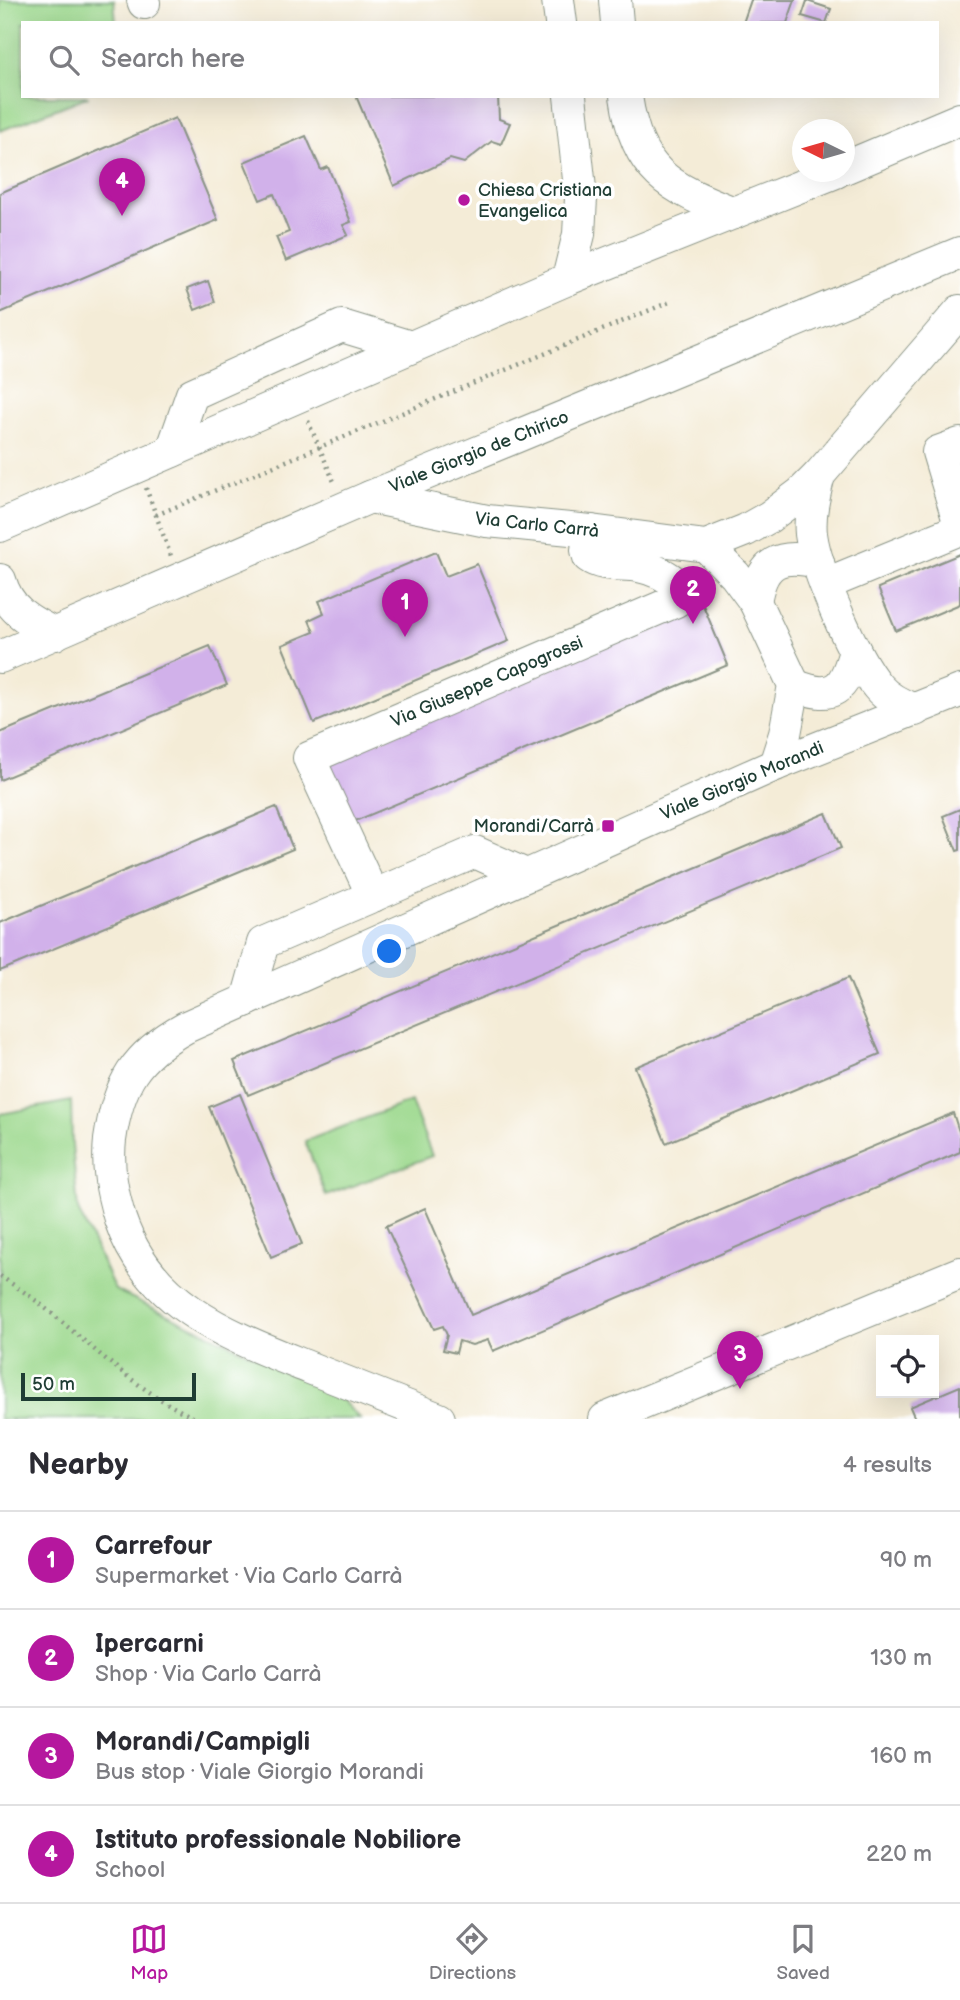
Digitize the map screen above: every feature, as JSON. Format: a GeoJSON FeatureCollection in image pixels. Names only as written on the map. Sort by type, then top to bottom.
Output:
{"type":"FeatureCollection","features":[{"type":"Feature","properties":{"kind":"street"},"geometry":{"type":"LineString","coordinates":[[558,0],[561,21]]}},
{"type":"Feature","properties":{"kind":"street"},"geometry":{"type":"LineString","coordinates":[[615,0],[617,21]]}},
{"type":"Feature","properties":{"kind":"street"},"geometry":{"type":"LineString","coordinates":[[568,279],[579,234],[581,198],[570,98]]}},
{"type":"Feature","properties":{"kind":"street"},"geometry":{"type":"LineString","coordinates":[[626,98],[636,137],[644,155],[666,182],[734,213]]}},
{"type":"Feature","properties":{"kind":"street"},"geometry":{"type":"LineString","coordinates":[[855,164],[960,119]]}},
{"type":"Feature","properties":{"kind":"street"},"geometry":{"type":"LineString","coordinates":[[3,533],[138,465],[568,279],[811,182]]}},
{"type":"Feature","properties":{"kind":"street","name":"Viale Giorgio de Chirico"},"geometry":{"type":"LineString","coordinates":[[0,657],[357,502],[960,253]]}},
{"type":"Feature","properties":{"kind":"street","name":"Via Carlo Carrà"},"geometry":{"type":"LineString","coordinates":[[357,502],[524,526],[706,545],[758,524],[791,501],[819,475],[960,310]]}},
{"type":"Feature","properties":{"kind":"street"},"geometry":{"type":"LineString","coordinates":[[172,451],[192,394],[342,326],[411,347]]}},
{"type":"Feature","properties":{"kind":"street"},"geometry":{"type":"LineString","coordinates":[[755,601],[763,573],[776,561],[796,558],[822,573],[960,527],[938,452],[960,443]]}},
{"type":"Feature","properties":{"kind":"street"},"geometry":{"type":"LineString","coordinates":[[819,475],[810,524],[822,573],[855,651],[879,688],[894,701],[915,710]]}},
{"type":"Feature","properties":{"kind":"street","name":"Via Giuseppe Capogrossi"},"geometry":{"type":"LineString","coordinates":[[373,896],[309,758],[676,601],[680,595],[679,586],[668,576],[640,566],[596,562],[589,557],[587,550],[591,531]]}},
{"type":"Feature","properties":{"kind":"street"},"geometry":{"type":"LineString","coordinates":[[706,545],[755,601],[794,685],[785,734],[775,765]]}},
{"type":"Feature","properties":{"kind":"street"},"geometry":{"type":"LineString","coordinates":[[0,580],[9,602],[17,611],[55,634]]}},
{"type":"Feature","properties":{"kind":"street"},"geometry":{"type":"LineString","coordinates":[[794,685],[820,692],[839,686],[849,673],[855,651]]}},
{"type":"Feature","properties":{"kind":"street","name":"Viale Giorgio Morandi"},"geometry":{"type":"LineString","coordinates":[[439,1419],[376,1405],[233,1337],[189,1311],[150,1273],[132,1246],[117,1209],[108,1156],[116,1108],[142,1057],[165,1039],[247,1000],[775,765],[960,691]]}},
{"type":"Feature","properties":{"kind":"street"},"geometry":{"type":"LineString","coordinates":[[247,1000],[263,943],[475,852],[526,876]]}},
{"type":"Feature","properties":{"kind":"street"},"geometry":{"type":"LineString","coordinates":[[605,1419],[960,1273]]}},
{"type":"Feature","properties":{"kind":"path"},"geometry":{"type":"LineString","coordinates":[[156,515],[672,301]]}},
{"type":"Feature","properties":{"kind":"path"},"geometry":{"type":"LineString","coordinates":[[297,396],[320,448],[357,502]]}},
{"type":"Feature","properties":{"kind":"path"},"geometry":{"type":"LineString","coordinates":[[138,465],[179,580]]}},
{"type":"Feature","properties":{"kind":"path"},"geometry":{"type":"LineString","coordinates":[[0,1276],[42,1305],[102,1358],[134,1382],[177,1410],[197,1419]]}},
{"type":"Feature","properties":{"kind":"green space"},"geometry":{"type":"Polygon","coordinates":[[[0,0],[114,0],[116,21],[21,21],[21,98],[84,98],[0,131],[0,0]]]}},
{"type":"Feature","properties":{"kind":"green space"},"geometry":{"type":"Polygon","coordinates":[[[71,1101],[78,1210],[115,1290],[336,1394],[360,1419],[0,1419],[0,1114],[71,1101]]]}},
{"type":"Feature","properties":{"kind":"green space"},"geometry":{"type":"Polygon","coordinates":[[[411,1101],[432,1156],[326,1196],[305,1141],[411,1101]]]}},
{"type":"Feature","properties":{"kind":"building"},"geometry":{"type":"Polygon","coordinates":[[[751,0],[795,0],[788,21],[744,21],[751,0]]]}},
{"type":"Feature","properties":{"kind":"building"},"geometry":{"type":"Polygon","coordinates":[[[807,1],[831,9],[827,21],[802,16],[807,1]]]}},
{"type":"Feature","properties":{"kind":"building"},"geometry":{"type":"Polygon","coordinates":[[[357,98],[498,98],[499,119],[510,123],[501,144],[492,141],[464,163],[450,159],[394,186],[357,98]]]}},
{"type":"Feature","properties":{"kind":"building"},"geometry":{"type":"Polygon","coordinates":[[[175,118],[218,220],[0,313],[0,193],[175,118]]]}},
{"type":"Feature","properties":{"kind":"building"},"geometry":{"type":"Polygon","coordinates":[[[306,136],[321,170],[328,167],[351,222],[343,225],[348,235],[286,261],[276,237],[289,232],[274,194],[260,200],[244,162],[306,136]]]}},
{"type":"Feature","properties":{"kind":"building"},"geometry":{"type":"Polygon","coordinates":[[[208,281],[215,302],[195,310],[187,289],[208,281]]]}},
{"type":"Feature","properties":{"kind":"building"},"geometry":{"type":"Polygon","coordinates":[[[436,552],[446,576],[477,564],[509,641],[314,723],[282,645],[314,632],[309,620],[324,613],[319,601],[436,552]]]}},
{"type":"Feature","properties":{"kind":"building"},"geometry":{"type":"Polygon","coordinates":[[[960,554],[960,604],[896,631],[878,588],[960,554]]]}},
{"type":"Feature","properties":{"kind":"building"},"geometry":{"type":"Polygon","coordinates":[[[703,605],[728,665],[353,822],[328,762],[703,605]]]}},
{"type":"Feature","properties":{"kind":"building"},"geometry":{"type":"Polygon","coordinates":[[[210,646],[227,685],[0,780],[0,733],[210,646]]]}},
{"type":"Feature","properties":{"kind":"building"},"geometry":{"type":"Polygon","coordinates":[[[276,807],[293,849],[0,971],[0,923],[276,807]]]}},
{"type":"Feature","properties":{"kind":"building"},"geometry":{"type":"Polygon","coordinates":[[[960,809],[960,850],[957,851],[943,816],[960,809]]]}},
{"type":"Feature","properties":{"kind":"building"},"geometry":{"type":"Polygon","coordinates":[[[826,813],[841,848],[248,1095],[234,1061],[826,813]]]}},
{"type":"Feature","properties":{"kind":"building"},"geometry":{"type":"Polygon","coordinates":[[[848,978],[880,1054],[666,1143],[635,1067],[848,978]]]}},
{"type":"Feature","properties":{"kind":"building"},"geometry":{"type":"Polygon","coordinates":[[[240,1094],[302,1244],[271,1257],[209,1107],[240,1094]]]}},
{"type":"Feature","properties":{"kind":"building"},"geometry":{"type":"Polygon","coordinates":[[[953,1113],[960,1135],[960,1152],[493,1351],[488,1340],[472,1345],[459,1341],[456,1353],[443,1350],[447,1335],[443,1326],[434,1329],[386,1226],[425,1208],[471,1315],[953,1113]]]}},
{"type":"Feature","properties":{"kind":"building"},"geometry":{"type":"Polygon","coordinates":[[[960,1386],[960,1419],[915,1419],[910,1407],[931,1398],[939,1398],[939,1395],[960,1386]]]}},
{"type":"Feature","properties":{"kind":"place","name":"Chiesa Cristiana Evangelica"},"geometry":{"type":"Point","coordinates":[464,200]}},
{"type":"Feature","properties":{"kind":"place","name":"Istituto professionale Nobiliore"},"geometry":{"type":"Point","coordinates":[122,216]}},
{"type":"Feature","properties":{"kind":"place","name":"Ipercarni"},"geometry":{"type":"Point","coordinates":[693,624]}},
{"type":"Feature","properties":{"kind":"place","name":"Carrefour"},"geometry":{"type":"Point","coordinates":[405,637]}},
{"type":"Feature","properties":{"kind":"place","name":"Morandi/Carrà"},"geometry":{"type":"Point","coordinates":[608,826]}},
{"type":"Feature","properties":{"kind":"place","name":"Morandi/Campigli"},"geometry":{"type":"Point","coordinates":[740,1389]}}]}
